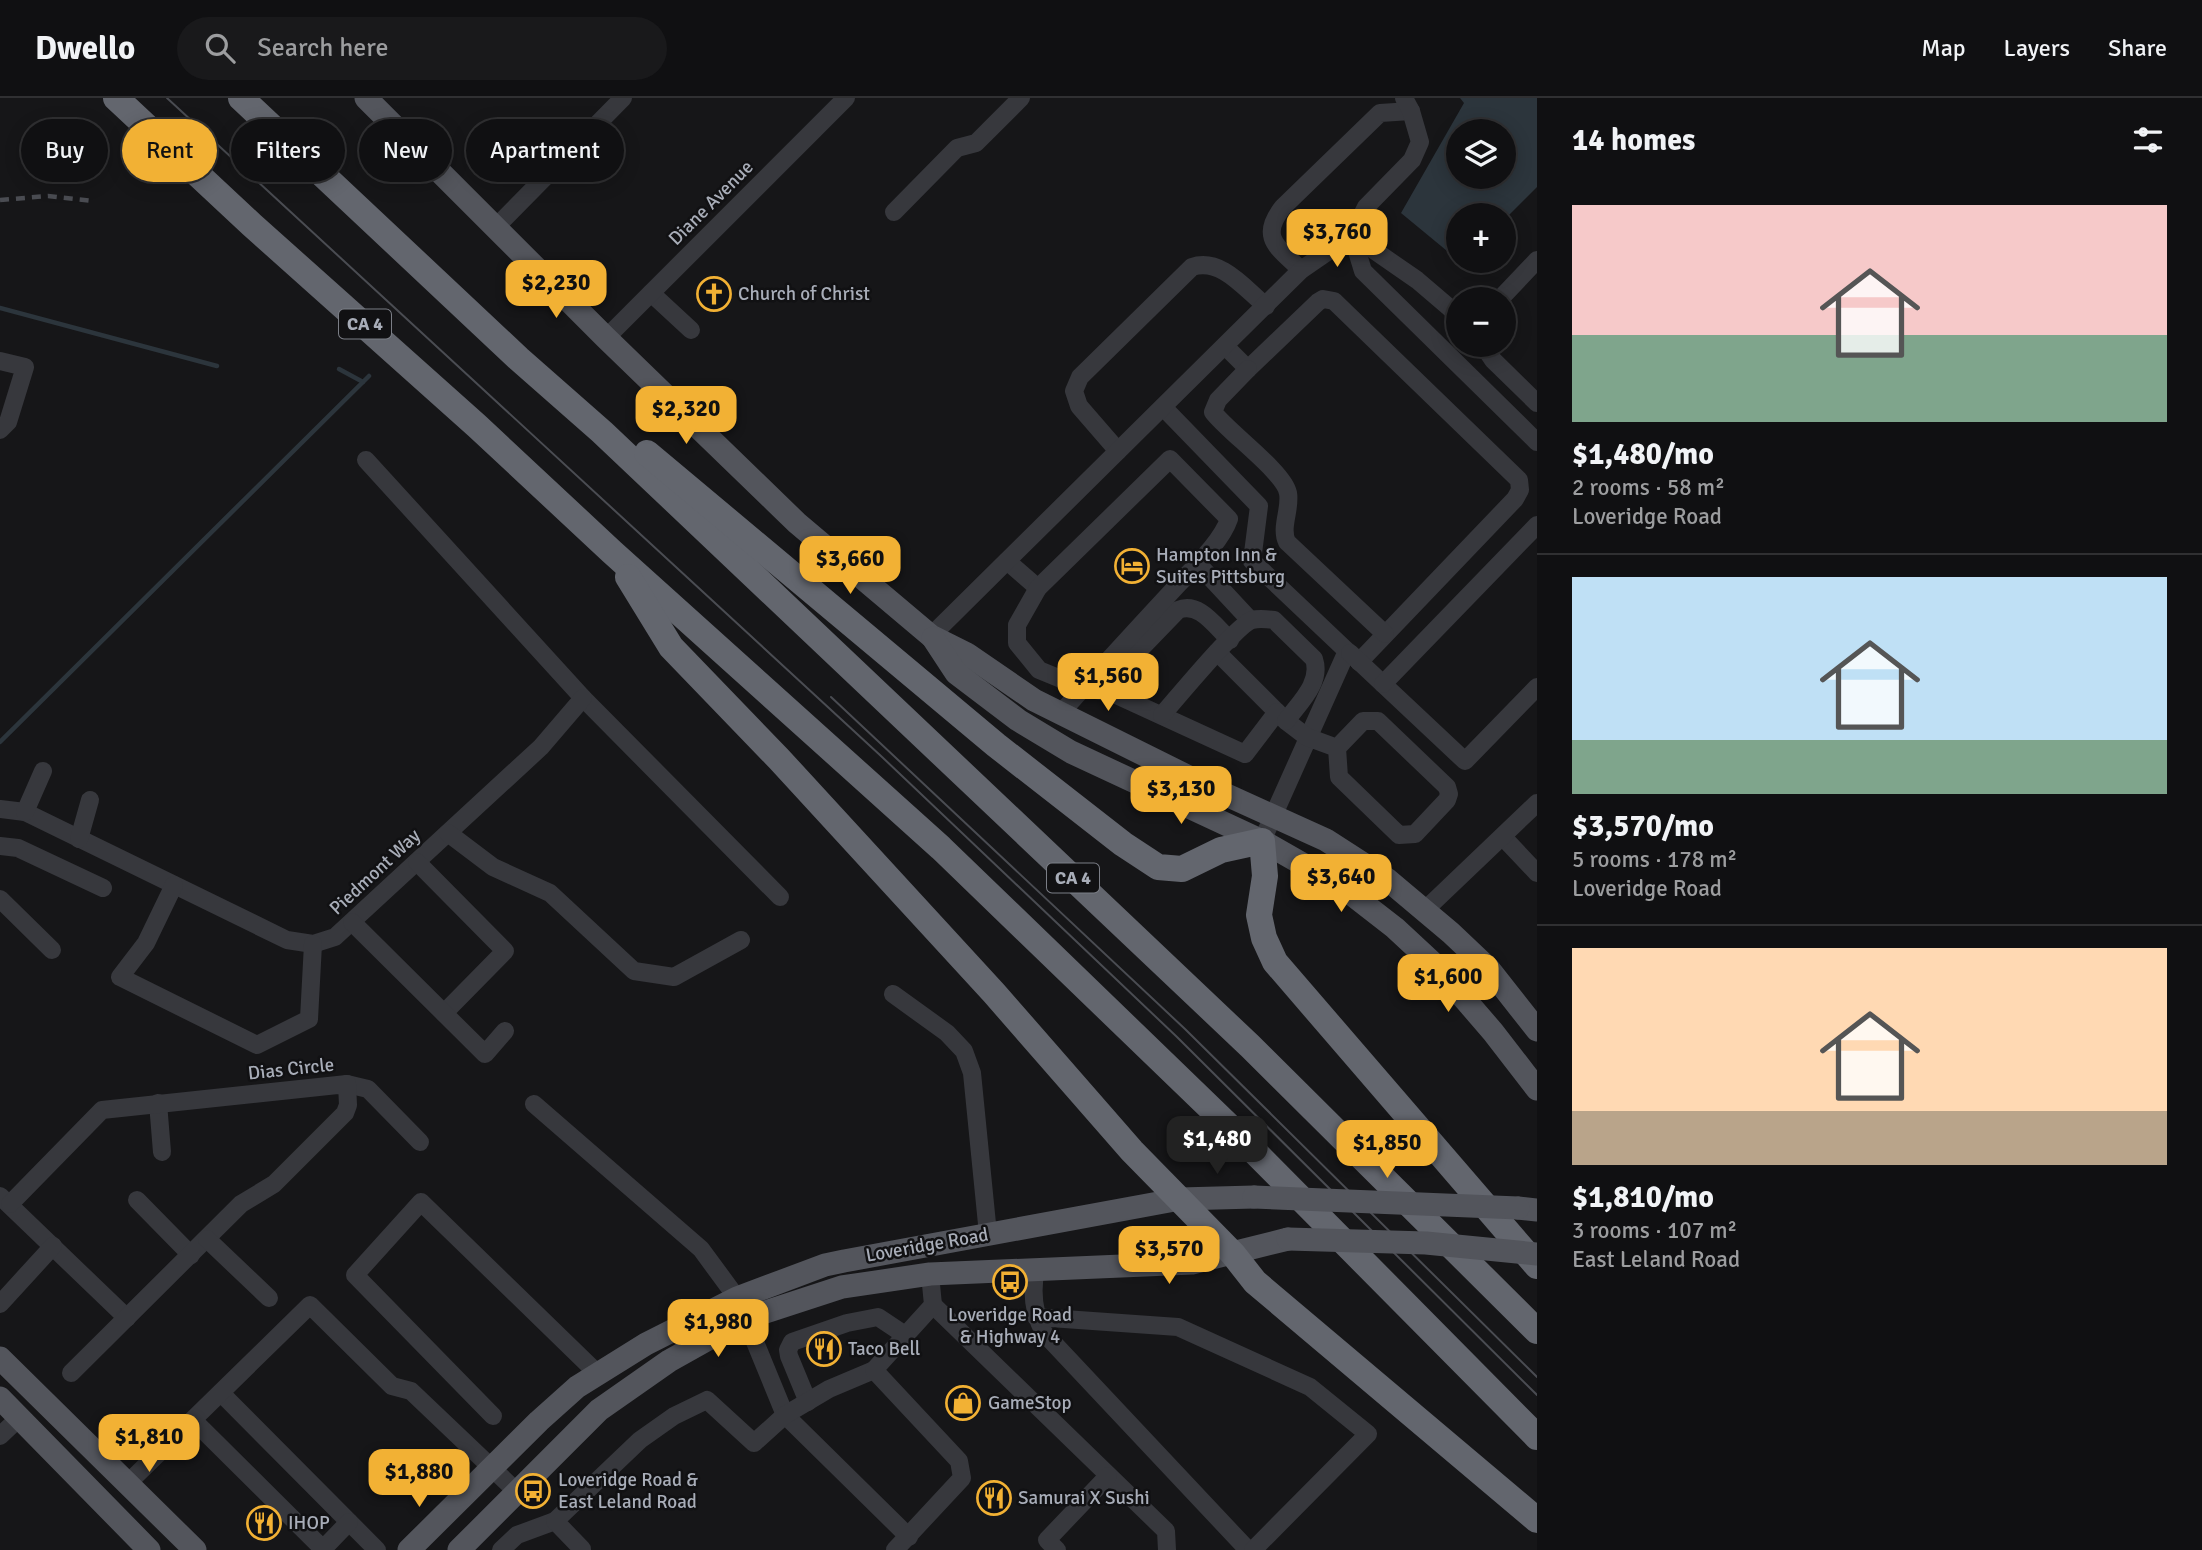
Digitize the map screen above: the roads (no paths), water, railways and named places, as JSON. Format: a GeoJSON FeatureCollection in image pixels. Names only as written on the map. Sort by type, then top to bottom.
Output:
{"type":"FeatureCollection","features":[{"type":"Feature","properties":{"kind":"highway","name":"CA 4"},"geometry":{"type":"LineString","coordinates":[[116,98],[252,225],[951,857],[1261,1158],[1537,1437]]}},
{"type":"Feature","properties":{"kind":"highway","name":"CA 4"},"geometry":{"type":"LineString","coordinates":[[241,98],[519,359],[602,432],[1250,1046],[1537,1331]]}},
{"type":"Feature","properties":{"kind":"highway"},"geometry":{"type":"LineString","coordinates":[[602,432],[642,448],[996,745],[1123,844],[1158,867],[1182,869],[1221,850],[1262,841],[1265,876],[1259,915],[1264,938],[1275,962],[1537,1266]]}},
{"type":"Feature","properties":{"kind":"highway"},"geometry":{"type":"LineString","coordinates":[[612,552],[671,647],[779,759],[994,993],[1132,1151],[1233,1254],[1255,1282],[1537,1520]]}},
{"type":"Feature","properties":{"kind":"main road"},"geometry":{"type":"LineString","coordinates":[[376,101],[495,228],[797,523],[932,636],[967,654],[1034,700],[1326,840],[1388,880],[1426,909],[1489,969],[1537,1030]]}},
{"type":"Feature","properties":{"kind":"main road"},"geometry":{"type":"LineString","coordinates":[[932,636],[956,673],[1018,719],[1070,752],[1262,841],[1341,886],[1395,928],[1445,976],[1537,1089]]}},
{"type":"Feature","properties":{"kind":"main road","name":"Loveridge Road"},"geometry":{"type":"LineString","coordinates":[[410,1550],[577,1387],[646,1344],[740,1309],[825,1265],[1180,1199],[1254,1197],[1528,1209]]}},
{"type":"Feature","properties":{"kind":"main road","name":"Loveridge Road"},"geometry":{"type":"LineString","coordinates":[[459,1550],[599,1410],[740,1309],[842,1287],[930,1274],[1192,1263],[1288,1239],[1426,1243],[1537,1254]]}},
{"type":"Feature","properties":{"kind":"main road"},"geometry":{"type":"LineString","coordinates":[[0,1358],[195,1550]]}},
{"type":"Feature","properties":{"kind":"main road"},"geometry":{"type":"LineString","coordinates":[[0,1398],[149,1550]]}},
{"type":"Feature","properties":{"kind":"street"},"geometry":{"type":"LineString","coordinates":[[495,228],[623,98]]}},
{"type":"Feature","properties":{"kind":"street","name":"Diane Avenue"},"geometry":{"type":"LineString","coordinates":[[606,338],[846,98]]}},
{"type":"Feature","properties":{"kind":"street"},"geometry":{"type":"LineString","coordinates":[[894,212],[957,148],[976,143],[1021,98]]}},
{"type":"Feature","properties":{"kind":"street"},"geometry":{"type":"LineString","coordinates":[[932,636],[1301,270],[1352,235],[1366,207],[1412,160],[1420,142],[1408,105],[1380,113],[1273,219],[1270,231],[1274,243],[1301,270]]}},
{"type":"Feature","properties":{"kind":"street"},"geometry":{"type":"LineString","coordinates":[[1352,235],[1446,305]]}},
{"type":"Feature","properties":{"kind":"street"},"geometry":{"type":"LineString","coordinates":[[1352,235],[1363,271],[1537,442]]}},
{"type":"Feature","properties":{"kind":"street"},"geometry":{"type":"LineString","coordinates":[[1511,287],[1537,260]]}},
{"type":"Feature","properties":{"kind":"street"},"geometry":{"type":"LineString","coordinates":[[1118,451],[1079,406],[1074,390],[1080,377],[1108,349],[1192,267],[1202,263],[1214,265],[1226,272],[1266,306]]}},
{"type":"Feature","properties":{"kind":"street"},"geometry":{"type":"LineString","coordinates":[[651,293],[691,330]]}},
{"type":"Feature","properties":{"kind":"street"},"geometry":{"type":"LineString","coordinates":[[1262,841],[1307,737],[1353,656],[1385,634],[1520,490],[1519,480],[1334,301],[1323,299],[1248,369],[1218,400],[1213,412],[1280,478],[1288,492],[1285,531],[1287,542],[1385,634]]}},
{"type":"Feature","properties":{"kind":"street"},"geometry":{"type":"LineString","coordinates":[[1225,346],[1248,369]]}},
{"type":"Feature","properties":{"kind":"street"},"geometry":{"type":"LineString","coordinates":[[1491,357],[1537,403]]}},
{"type":"Feature","properties":{"kind":"street"},"geometry":{"type":"LineString","coordinates":[[0,361],[25,367],[8,422],[0,430]]}},
{"type":"Feature","properties":{"kind":"street"},"geometry":{"type":"LineString","coordinates":[[1163,407],[1259,506],[1252,561],[1465,761],[1537,687]]}},
{"type":"Feature","properties":{"kind":"street"},"geometry":{"type":"LineString","coordinates":[[1060,713],[1083,688],[1197,563],[1226,528],[1229,519],[1170,459],[1038,589],[1017,625],[1017,643],[1039,670],[1083,688],[1110,692],[1245,754],[1316,676],[1314,659],[1274,620],[1250,620],[1162,715]]}},
{"type":"Feature","properties":{"kind":"street"},"geometry":{"type":"LineString","coordinates":[[366,460],[583,698],[780,897]]}},
{"type":"Feature","properties":{"kind":"street"},"geometry":{"type":"LineString","coordinates":[[1382,684],[1537,524]]}},
{"type":"Feature","properties":{"kind":"street"},"geometry":{"type":"LineString","coordinates":[[1007,561],[1038,589]]}},
{"type":"Feature","properties":{"kind":"street"},"geometry":{"type":"LineString","coordinates":[[1197,563],[1250,620]]}},
{"type":"Feature","properties":{"kind":"street"},"geometry":{"type":"LineString","coordinates":[[1110,692],[1121,668],[1178,610],[1186,607],[1199,611],[1282,716],[1307,737],[1337,748]]}},
{"type":"Feature","properties":{"kind":"street","name":"Piedmont Way"},"geometry":{"type":"LineString","coordinates":[[313,944],[335,937],[352,922],[541,747],[583,698]]}},
{"type":"Feature","properties":{"kind":"street"},"geometry":{"type":"LineString","coordinates":[[1363,721],[1378,722],[1447,787],[1447,800],[1415,834],[1399,835],[1339,777],[1337,748],[1363,721]]}},
{"type":"Feature","properties":{"kind":"street"},"geometry":{"type":"LineString","coordinates":[[25,812],[43,771]]}},
{"type":"Feature","properties":{"kind":"street"},"geometry":{"type":"LineString","coordinates":[[79,839],[90,800]]}},
{"type":"Feature","properties":{"kind":"street"},"geometry":{"type":"LineString","coordinates":[[1426,909],[1537,803]]}},
{"type":"Feature","properties":{"kind":"street"},"geometry":{"type":"LineString","coordinates":[[0,809],[25,812],[287,940],[313,944],[309,1019],[257,1045],[120,977],[146,943],[174,885]]}},
{"type":"Feature","properties":{"kind":"street"},"geometry":{"type":"LineString","coordinates":[[448,833],[493,867],[550,893],[634,971],[674,977],[741,940]]}},
{"type":"Feature","properties":{"kind":"street"},"geometry":{"type":"LineString","coordinates":[[1503,837],[1537,873]]}},
{"type":"Feature","properties":{"kind":"street"},"geometry":{"type":"LineString","coordinates":[[0,846],[18,848],[103,888]]}},
{"type":"Feature","properties":{"kind":"street"},"geometry":{"type":"LineString","coordinates":[[417,862],[505,951],[444,1013]]}},
{"type":"Feature","properties":{"kind":"street"},"geometry":{"type":"LineString","coordinates":[[0,899],[52,950]]}},
{"type":"Feature","properties":{"kind":"street"},"geometry":{"type":"LineString","coordinates":[[352,922],[485,1054],[505,1031]]}},
{"type":"Feature","properties":{"kind":"street"},"geometry":{"type":"LineString","coordinates":[[893,993],[947,1033],[964,1051],[972,1073],[988,1234]]}},
{"type":"Feature","properties":{"kind":"street"},"geometry":{"type":"LineString","coordinates":[[347,1084],[368,1089],[420,1142]]}},
{"type":"Feature","properties":{"kind":"street","name":"Dias Circle"},"geometry":{"type":"LineString","coordinates":[[71,1373],[127,1318],[191,1255],[246,1200],[274,1184],[345,1112],[349,1100],[347,1084],[102,1110],[5,1200],[127,1318]]}},
{"type":"Feature","properties":{"kind":"street"},"geometry":{"type":"LineString","coordinates":[[158,1103],[162,1152]]}},
{"type":"Feature","properties":{"kind":"street"},"geometry":{"type":"LineString","coordinates":[[534,1104],[701,1249],[740,1309],[785,1415],[909,1537]]}},
{"type":"Feature","properties":{"kind":"street"},"geometry":{"type":"LineString","coordinates":[[137,1200],[191,1255]]}},
{"type":"Feature","properties":{"kind":"street"},"geometry":{"type":"LineString","coordinates":[[493,1416],[355,1275],[421,1202],[598,1374]]}},
{"type":"Feature","properties":{"kind":"street"},"geometry":{"type":"LineString","coordinates":[[207,1239],[270,1298]]}},
{"type":"Feature","properties":{"kind":"street"},"geometry":{"type":"LineString","coordinates":[[0,1304],[53,1246]]}},
{"type":"Feature","properties":{"kind":"street"},"geometry":{"type":"LineString","coordinates":[[1036,1269],[1032,1285],[1036,1317],[1044,1333],[1251,1550],[1368,1434],[1310,1387],[1178,1327],[1036,1317]]}},
{"type":"Feature","properties":{"kind":"street"},"geometry":{"type":"LineString","coordinates":[[930,1274],[933,1305],[1166,1531],[1167,1550]]}},
{"type":"Feature","properties":{"kind":"street"},"geometry":{"type":"LineString","coordinates":[[127,1484],[310,1305],[392,1386],[411,1391],[516,1491]]}},
{"type":"Feature","properties":{"kind":"street"},"geometry":{"type":"LineString","coordinates":[[501,1550],[517,1535],[555,1521],[640,1440],[674,1416],[707,1400],[754,1443],[785,1415],[829,1390],[874,1370],[933,1305]]}},
{"type":"Feature","properties":{"kind":"street"},"geometry":{"type":"LineString","coordinates":[[808,1402],[789,1356],[788,1350],[792,1342],[847,1323],[878,1317],[905,1335]]}},
{"type":"Feature","properties":{"kind":"street"},"geometry":{"type":"LineString","coordinates":[[874,1370],[959,1461],[962,1478],[895,1550]]}},
{"type":"Feature","properties":{"kind":"street"},"geometry":{"type":"LineString","coordinates":[[220,1393],[377,1550]]}},
{"type":"Feature","properties":{"kind":"street"},"geometry":{"type":"LineString","coordinates":[[0,1436],[19,1418]]}},
{"type":"Feature","properties":{"kind":"street"},"geometry":{"type":"LineString","coordinates":[[193,1420],[323,1549],[349,1522]]}},
{"type":"Feature","properties":{"kind":"street"},"geometry":{"type":"LineString","coordinates":[[1057,1550],[1047,1540],[1108,1476]]}},
{"type":"Feature","properties":{"kind":"street"},"geometry":{"type":"LineString","coordinates":[[555,1521],[570,1546]]}},
{"type":"Feature","properties":{"kind":"waterway"},"geometry":{"type":"LineString","coordinates":[[0,308],[217,366]]}},
{"type":"Feature","properties":{"kind":"waterway"},"geometry":{"type":"LineString","coordinates":[[339,369],[363,382]]}},
{"type":"Feature","properties":{"kind":"waterway"},"geometry":{"type":"LineString","coordinates":[[0,742],[369,376]]}},
{"type":"Feature","properties":{"kind":"tram line"},"geometry":{"type":"LineString","coordinates":[[167,98],[881,756],[1177,1037],[1537,1395]]}},
{"type":"Feature","properties":{"kind":"tram line"},"geometry":{"type":"LineString","coordinates":[[831,697],[1185,1029],[1537,1377]]}},
{"type":"Feature","properties":{"kind":"railway"},"geometry":{"type":"LineString","coordinates":[[0,200],[48,196],[94,201]]}},
{"type":"Feature","properties":{"kind":"place","name":"Church of Christ"},"geometry":{"type":"Point","coordinates":[714,294]}},
{"type":"Feature","properties":{"kind":"place","name":"Hampton Inn & Suites Pittsburg"},"geometry":{"type":"Point","coordinates":[1132,566]}},
{"type":"Feature","properties":{"kind":"place","name":"Loveridge Road & Highway 4"},"geometry":{"type":"Point","coordinates":[1010,1282]}},
{"type":"Feature","properties":{"kind":"place","name":"Taco Bell"},"geometry":{"type":"Point","coordinates":[824,1349]}},
{"type":"Feature","properties":{"kind":"place","name":"GameStop"},"geometry":{"type":"Point","coordinates":[963,1403]}},
{"type":"Feature","properties":{"kind":"place","name":"Loveridge Road & East Leland Road"},"geometry":{"type":"Point","coordinates":[533,1491]}},
{"type":"Feature","properties":{"kind":"place","name":"Samurai X Sushi"},"geometry":{"type":"Point","coordinates":[994,1498]}},
{"type":"Feature","properties":{"kind":"place","name":"IHOP"},"geometry":{"type":"Point","coordinates":[264,1523]}}]}
